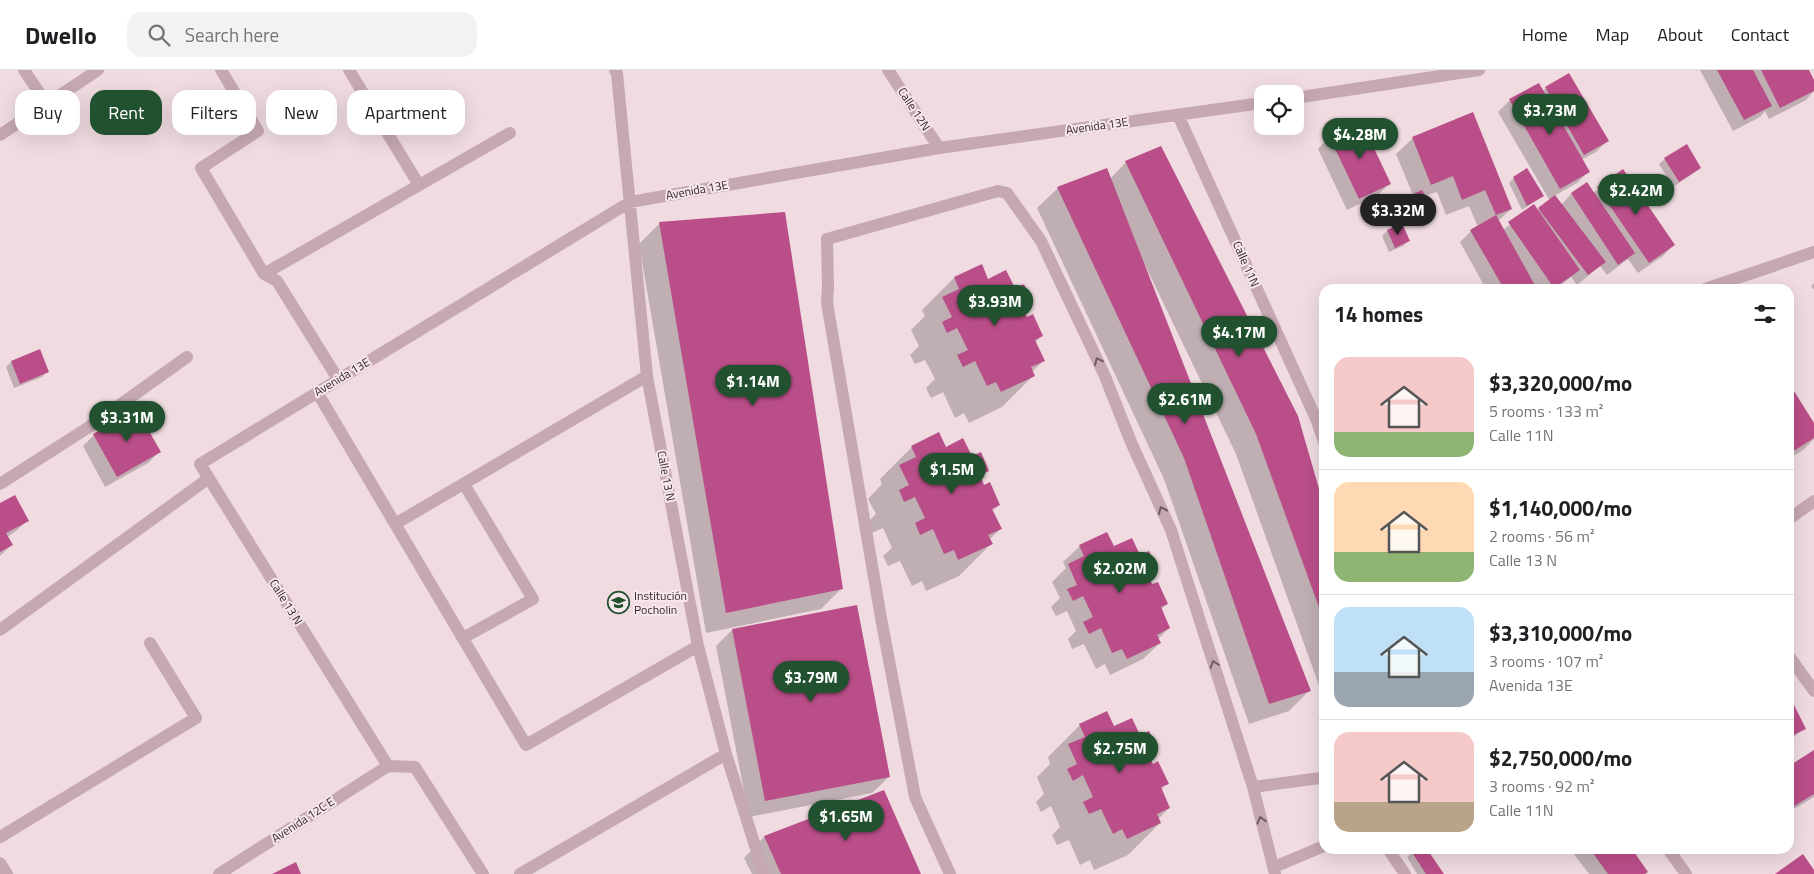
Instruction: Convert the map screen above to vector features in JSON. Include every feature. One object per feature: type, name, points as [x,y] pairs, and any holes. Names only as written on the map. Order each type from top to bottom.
[{"type":"street","points":[[24,70],[38,90]]},
{"type":"street","points":[[68,90],[98,70]]},
{"type":"street","points":[[222,70],[258,131],[201,168],[264,274],[277,280],[338,379]]},
{"type":"street","points":[[349,70],[420,185]]},
{"type":"street","name":"Calle 13 N","points":[[616,70],[647,376],[698,646],[726,754],[764,874]]},
{"type":"street","name":"Calle 12N","points":[[888,70],[940,148]]},
{"type":"street","points":[[1304,97],[1476,70]]},
{"type":"street","name":"Avenida 13E","points":[[200,464],[630,202],[940,148],[1254,104]]},
{"type":"street","name":"Calle 11N","points":[[1178,115],[1319,418]]},
{"type":"street","points":[[0,135],[15,125]]},
{"type":"street","points":[[264,274],[510,133]]},
{"type":"street","points":[[950,874],[915,797],[881,618],[827,303],[827,239],[998,191],[1007,193],[1041,241],[1104,374],[1131,442],[1171,530],[1253,787],[1275,870],[1319,848]]},
{"type":"street","points":[[1720,284],[1814,252]]},
{"type":"street","points":[[0,484],[89,427],[187,357]]},
{"type":"street","points":[[395,524],[647,376]]},
{"type":"street","points":[[317,392],[526,745],[698,646]]},
{"type":"street","name":"Calle 13 N","points":[[200,464],[388,766]]},
{"type":"street","points":[[0,630],[209,478]]},
{"type":"street","points":[[463,638],[533,599],[464,484]]},
{"type":"street","points":[[1794,515],[1814,501]]},
{"type":"street","points":[[0,837],[196,718],[150,643]]},
{"type":"street","points":[[1794,663],[1814,691]]},
{"type":"street","points":[[520,874],[726,754]]},
{"type":"street","points":[[388,766],[415,767],[484,874]]},
{"type":"street","name":"Avenida 12C E","points":[[219,874],[388,766]]},
{"type":"street","points":[[1253,787],[1319,778]]},
{"type":"street","points":[[1391,854],[1405,874]]},
{"type":"street","points":[[1672,854],[1686,874]]},
{"type":"street","points":[[0,863],[7,874]]},
{"type":"building","points":[[1717,70],[1753,70],[1772,106],[1744,120]]},
{"type":"building","points":[[1761,70],[1809,70],[1814,80],[1814,91],[1780,108]]},
{"type":"building","points":[[1569,73],[1609,141],[1584,155],[1545,87]]},
{"type":"building","points":[[1539,83],[1590,172],[1560,189],[1509,99]]},
{"type":"building","points":[[1473,112],[1512,209],[1496,215],[1485,190],[1462,200],[1453,176],[1431,185],[1412,137]]},
{"type":"building","points":[[1361,121],[1391,184],[1359,199],[1329,136]]},
{"type":"building","points":[[1687,144],[1701,168],[1679,182],[1664,158]]},
{"type":"building","points":[[1161,146],[1298,416],[1319,489],[1319,607],[1256,434],[1125,161]]},
{"type":"building","points":[[1107,168],[1311,691],[1269,704],[1184,458],[1057,187]]},
{"type":"building","points":[[1527,168],[1544,196],[1527,206],[1513,177]]},
{"type":"building","points":[[1623,169],[1675,245],[1649,263],[1597,187]]},
{"type":"building","points":[[1587,182],[1635,253],[1618,265],[1571,193]]},
{"type":"building","points":[[1422,190],[1431,207],[1417,212],[1409,196]]},
{"type":"building","points":[[1555,195],[1606,262],[1588,275],[1538,208]]},
{"type":"building","points":[[1534,204],[1580,270],[1560,284],[1551,284],[1508,222]]},
{"type":"building","points":[[785,212],[843,589],[726,613],[659,222]]},
{"type":"building","points":[[1496,215],[1534,284],[1501,284],[1470,230]]},
{"type":"building","points":[[1402,223],[1410,241],[1395,248],[1387,230]]},
{"type":"building","points":[[982,264],[988,279],[1006,270],[1015,288],[1024,284],[1032,303],[1022,307],[1027,317],[1033,314],[1043,336],[1035,340],[1045,361],[1031,367],[1035,376],[1001,392],[996,382],[987,386],[975,361],[963,367],[957,355],[968,350],[957,328],[947,333],[942,322],[952,317],[942,297],[959,289],[954,277]]},
{"type":"building","points":[[40,349],[49,372],[20,384],[11,361]]},
{"type":"building","points":[[1794,391],[1814,423],[1814,438],[1794,451]]},
{"type":"building","points":[[137,410],[161,452],[117,477],[93,434]]},
{"type":"building","points":[[939,432],[946,447],[963,438],[972,456],[981,452],[989,471],[980,475],[984,485],[990,482],[1000,505],[992,509],[1002,529],[988,535],[993,544],[958,560],[954,550],[944,554],[933,529],[920,535],[915,523],[925,518],[915,497],[904,502],[899,490],[909,485],[899,465],[916,457],[911,446]]},
{"type":"building","points":[[15,495],[29,521],[6,533],[13,545],[0,552],[0,503]]},
{"type":"building","points":[[1107,532],[1114,546],[1132,538],[1140,555],[1149,551],[1158,570],[1148,575],[1152,584],[1158,582],[1168,604],[1161,607],[1170,628],[1157,635],[1161,643],[1127,659],[1122,649],[1112,653],[1101,628],[1089,634],[1083,622],[1093,617],[1083,596],[1073,601],[1067,589],[1077,585],[1068,564],[1084,556],[1079,545]]},
{"type":"building","points":[[857,605],[890,777],[765,801],[732,629]]},
{"type":"building","points":[[1794,705],[1806,729],[1794,735]]},
{"type":"building","points":[[1107,711],[1114,726],[1132,718],[1140,735],[1149,731],[1158,750],[1148,754],[1153,764],[1158,761],[1169,784],[1161,787],[1170,808],[1157,814],[1161,823],[1127,839],[1122,829],[1113,834],[1101,809],[1089,814],[1083,802],[1093,797],[1083,775],[1073,781],[1067,769],[1077,764],[1068,744],[1085,737],[1079,724]]},
{"type":"building","points":[[1814,750],[1814,794],[1794,806],[1794,763]]},
{"type":"building","points":[[884,790],[921,874],[781,874],[764,836]]},
{"type":"building","points":[[1413,854],[1430,854],[1444,874],[1426,874]]},
{"type":"building","points":[[1594,854],[1635,854],[1648,872],[1645,874],[1608,874]]},
{"type":"building","points":[[1803,854],[1814,870],[1814,874],[1775,874]]},
{"type":"building","points":[[296,862],[301,874],[272,874]]},
{"type":"place","name":"Institución Pocholin","points":[[618,603]]}]
